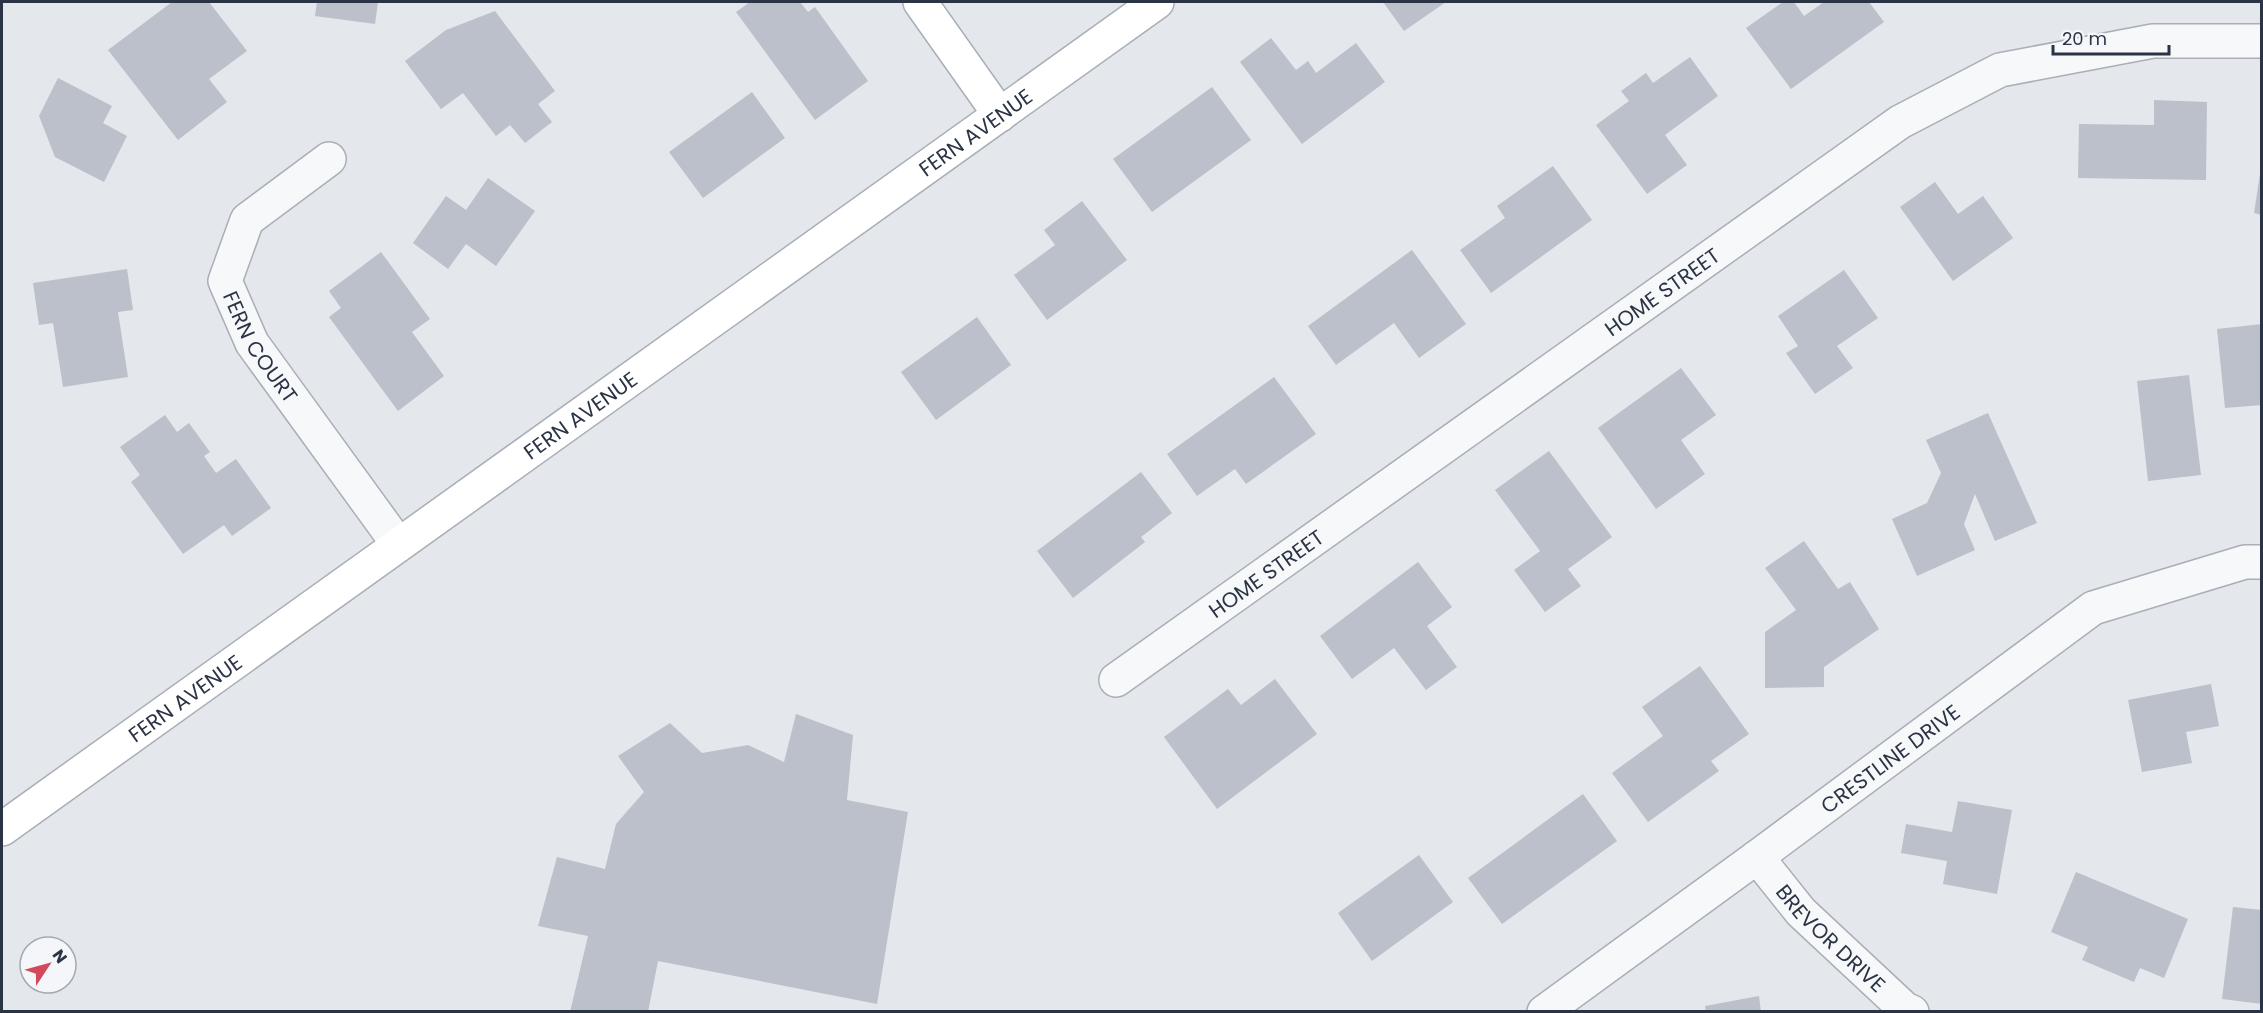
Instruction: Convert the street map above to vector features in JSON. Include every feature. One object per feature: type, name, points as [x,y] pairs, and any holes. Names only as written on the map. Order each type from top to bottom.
[{"type":"main road","points":[[920,2],[1000,115]]},
{"type":"main road","name":"FERN AVENUE","points":[[2,829],[1157,2]]},
{"type":"street","name":"HOME STREET","points":[[1116,680],[1900,122],[2000,70],[2152,41],[2262,41]]},
{"type":"street","name":"FERN COURT","points":[[329,159],[247,219],[225,281],[252,343],[398,544]]},
{"type":"street","name":"CRESTLINE DRIVE","points":[[1544,1011],[1757,857],[2093,608],[2245,562],[2262,562]]},
{"type":"street","name":"BREVOR DRIVE","points":[[1757,857],[1801,912],[1905,1009],[1912,1011]]},
{"type":"building","points":[[172,2],[209,2],[247,51],[209,79],[227,102],[178,140],[108,50]]},
{"type":"building","points":[[317,2],[378,2],[375,24],[315,16]]},
{"type":"building","points":[[750,2],[800,2],[808,12],[815,7],[868,81],[815,120],[736,12]]},
{"type":"building","points":[[1383,2],[1446,2],[1404,31]]},
{"type":"building","points":[[1783,2],[1794,2],[1804,16],[1824,2],[1869,2],[1884,22],[1791,89],[1746,28]]},
{"type":"building","points":[[495,11],[555,91],[538,104],[552,122],[525,143],[510,125],[496,136],[463,93],[441,109],[405,61],[446,30]]},
{"type":"building","points":[[1271,38],[1296,70],[1308,61],[1316,73],[1356,43],[1385,82],[1302,144],[1240,62]]},
{"type":"building","points":[[1690,57],[1718,96],[1665,135],[1687,165],[1647,194],[1596,125],[1629,101],[1621,91],[1646,73],[1653,83]]},
{"type":"building","points":[[58,78],[112,106],[103,123],[127,136],[104,182],[55,157],[39,116]]},
{"type":"building","points":[[1212,87],[1251,140],[1152,212],[1113,159]]},
{"type":"building","points":[[752,92],[785,138],[703,198],[669,152]]},
{"type":"building","points":[[2154,100],[2207,102],[2206,180],[2078,178],[2079,124],[2154,125]]},
{"type":"building","points":[[1553,166],[1592,220],[1491,293],[1460,250],[1505,218],[1497,206]]},
{"type":"building","points":[[2260,174],[2262,175],[2262,215],[2254,213]]},
{"type":"building","points":[[488,178],[535,211],[496,266],[466,244],[448,269],[413,243],[446,196],[466,210]]},
{"type":"building","points":[[1935,182],[1958,214],[1983,196],[2013,238],[1953,281],[1900,207]]},
{"type":"building","points":[[1082,201],[1127,260],[1047,320],[1014,275],[1055,245],[1044,230]]},
{"type":"building","points":[[1412,250],[1466,324],[1419,358],[1394,323],[1336,365],[1308,326]]},
{"type":"building","points":[[381,252],[430,319],[412,332],[444,376],[398,411],[329,317],[341,308],[329,291]]},
{"type":"building","points":[[127,269],[133,310],[118,312],[128,377],[63,387],[53,323],[39,325],[33,283]]},
{"type":"building","points":[[1844,270],[1878,318],[1837,346],[1853,368],[1815,394],[1786,353],[1798,346],[1778,316]]},
{"type":"building","points":[[977,317],[1011,365],[936,420],[901,372]]},
{"type":"building","points":[[2262,324],[2262,405],[2225,408],[2217,329]]},
{"type":"building","points":[[1681,368],[1716,415],[1681,440],[1705,474],[1656,509],[1598,428]]},
{"type":"building","points":[[2189,375],[2201,475],[2148,481],[2137,381]]},
{"type":"building","points":[[1274,377],[1316,434],[1246,484],[1235,469],[1197,496],[1167,454]]},
{"type":"building","points":[[1988,413],[2037,523],[1995,541],[1975,494],[1964,524],[1975,550],[1917,576],[1892,519],[1927,503],[1941,473],[1926,440]]},
{"type":"building","points":[[165,415],[177,432],[189,423],[210,452],[204,456],[216,473],[236,459],[271,508],[232,536],[224,525],[183,554],[131,482],[140,475],[120,447]]},
{"type":"building","points":[[1549,451],[1612,537],[1568,569],[1581,586],[1545,612],[1514,570],[1540,551],[1495,490]]},
{"type":"building","points":[[1141,472],[1172,513],[1141,537],[1145,542],[1073,598],[1037,551]]},
{"type":"building","points":[[1804,541],[1838,589],[1850,582],[1879,629],[1824,667],[1824,687],[1765,688],[1765,632],[1796,610],[1765,568]]},
{"type":"building","points":[[1418,562],[1452,607],[1427,626],[1457,667],[1426,690],[1394,648],[1352,679],[1320,636]]},
{"type":"building","points":[[1700,666],[1749,734],[1711,761],[1719,771],[1648,822],[1612,773],[1663,736],[1642,707]]},
{"type":"building","points":[[1275,679],[1317,734],[1217,809],[1164,737],[1228,689],[1241,705]]},
{"type":"building","points":[[2211,684],[2219,726],[2186,732],[2192,763],[2142,772],[2128,700]]},
{"type":"building","points":[[796,714],[853,735],[847,800],[908,812],[877,1004],[658,961],[648,1012],[570,1012],[588,936],[538,926],[557,857],[605,869],[616,824],[644,792],[618,756],[670,723],[702,753],[748,745],[784,762]]},
{"type":"building","points":[[1583,794],[1617,841],[1502,924],[1468,878]]},
{"type":"building","points":[[1958,801],[2012,810],[1997,894],[1943,884],[1947,861],[1901,853],[1906,824],[1952,832]]},
{"type":"building","points":[[1419,855],[1453,902],[1372,961],[1338,913]]},
{"type":"building","points":[[2076,872],[2188,919],[2164,978],[2140,968],[2134,982],[2082,960],[2088,947],[2051,932]]},
{"type":"building","points":[[2233,907],[2262,910],[2262,1004],[2222,999]]},
{"type":"building","points":[[1759,996],[1761,1012],[1706,1012],[1705,1006]]}]
